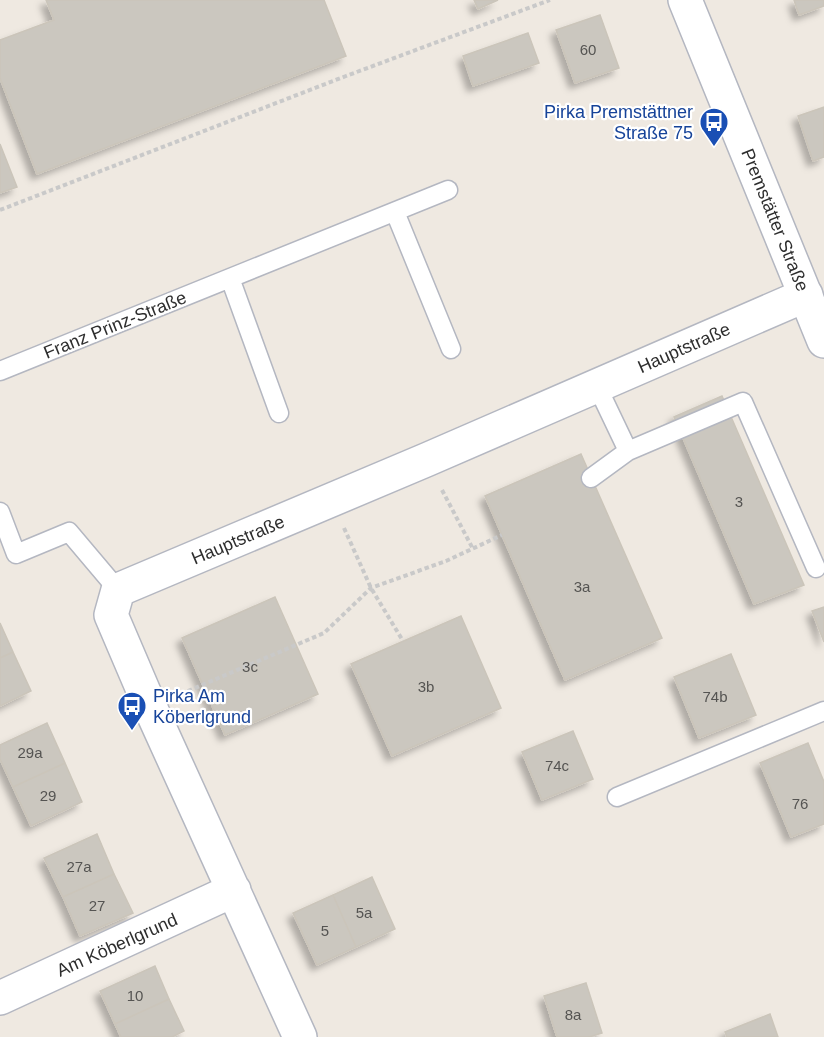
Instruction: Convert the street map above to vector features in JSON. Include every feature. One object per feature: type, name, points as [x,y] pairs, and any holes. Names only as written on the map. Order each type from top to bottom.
[{"type":"street","name":"Premstätter Straße","points":[[685,0],[824,340]]},
{"type":"street","name":"Hauptstraße","points":[[118,590],[426,460],[806,295]]},
{"type":"street","points":[[118,590],[111,615],[150,707],[300,1037]]},
{"type":"street","name":"Am Köberlgrund","points":[[0,998],[234,890]]},
{"type":"lane","name":"Franz Prinz-Straße","points":[[0,371],[448,190]]},
{"type":"lane","points":[[395,212],[451,349]]},
{"type":"lane","points":[[230,278],[279,413]]},
{"type":"lane","points":[[597,386],[628,451]]},
{"type":"lane","points":[[591,478],[628,451],[742,402],[816,568]]},
{"type":"lane","points":[[0,512],[16,555],[69,532],[118,590]]},
{"type":"lane","points":[[617,797],[824,711]]},
{"type":"path","points":[[0,210],[550,0]]},
{"type":"path","points":[[426,460],[473,549]]},
{"type":"path","points":[[331,500],[371,588],[403,640]]},
{"type":"path","points":[[150,707],[324,633],[371,588],[446,561],[502,535]]},
{"type":"building","points":[[46,0],[324,0],[346,56],[37,174],[0,78],[0,40],[54,20]]},
{"type":"building","points":[[474,0],[498,0],[478,9]]},
{"type":"building","points":[[794,0],[824,0],[824,6],[799,15]]},
{"type":"building","points":[[600,15],[619,68],[575,83],[556,30]]},
{"type":"building","points":[[528,33],[539,63],[473,86],[463,56]]},
{"type":"building","points":[[824,107],[824,157],[813,161],[798,116]]},
{"type":"building","points":[[0,144],[17,187],[0,193]]},
{"type":"building","points":[[722,396],[804,585],[754,604],[674,417]]},
{"type":"building","points":[[581,454],[662,638],[565,680],[485,496]]},
{"type":"building","points":[[275,597],[318,694],[225,735],[182,638]]},
{"type":"building","points":[[824,607],[824,642],[812,611]]},
{"type":"building","points":[[461,616],[501,708],[392,756],[351,664]]},
{"type":"building","points":[[0,623],[13,652],[0,658]]},
{"type":"building","points":[[13,652],[31,691],[0,706],[0,658]]},
{"type":"building","points":[[731,654],[756,715],[699,738],[674,677]]},
{"type":"building","points":[[47,723],[65,763],[13,787],[0,759],[0,745]]},
{"type":"building","points":[[573,731],[593,779],[542,800],[522,752]]},
{"type":"building","points":[[808,743],[824,782],[824,824],[791,837],[760,763]]},
{"type":"building","points":[[65,763],[82,802],[31,826],[13,787]]},
{"type":"building","points":[[97,834],[114,874],[63,897],[44,858]]},
{"type":"building","points":[[114,874],[133,913],[80,936],[63,897]]},
{"type":"building","points":[[372,877],[395,929],[356,947],[333,895]]},
{"type":"building","points":[[333,895],[356,947],[317,965],[293,913]]},
{"type":"building","points":[[155,966],[169,999],[115,1024],[100,991]]},
{"type":"building","points":[[586,983],[602,1033],[589,1037],[557,1037],[544,996]]},
{"type":"building","points":[[169,999],[184,1031],[172,1037],[121,1037],[115,1024]]},
{"type":"building","points":[[770,1014],[778,1037],[727,1037],[725,1032]]},
{"type":"place","name":"Pirka Premstättner Straße 75","points":[[714,148]]},
{"type":"place","name":"Pirka Am Köberlgrund","points":[[132,732]]}]
